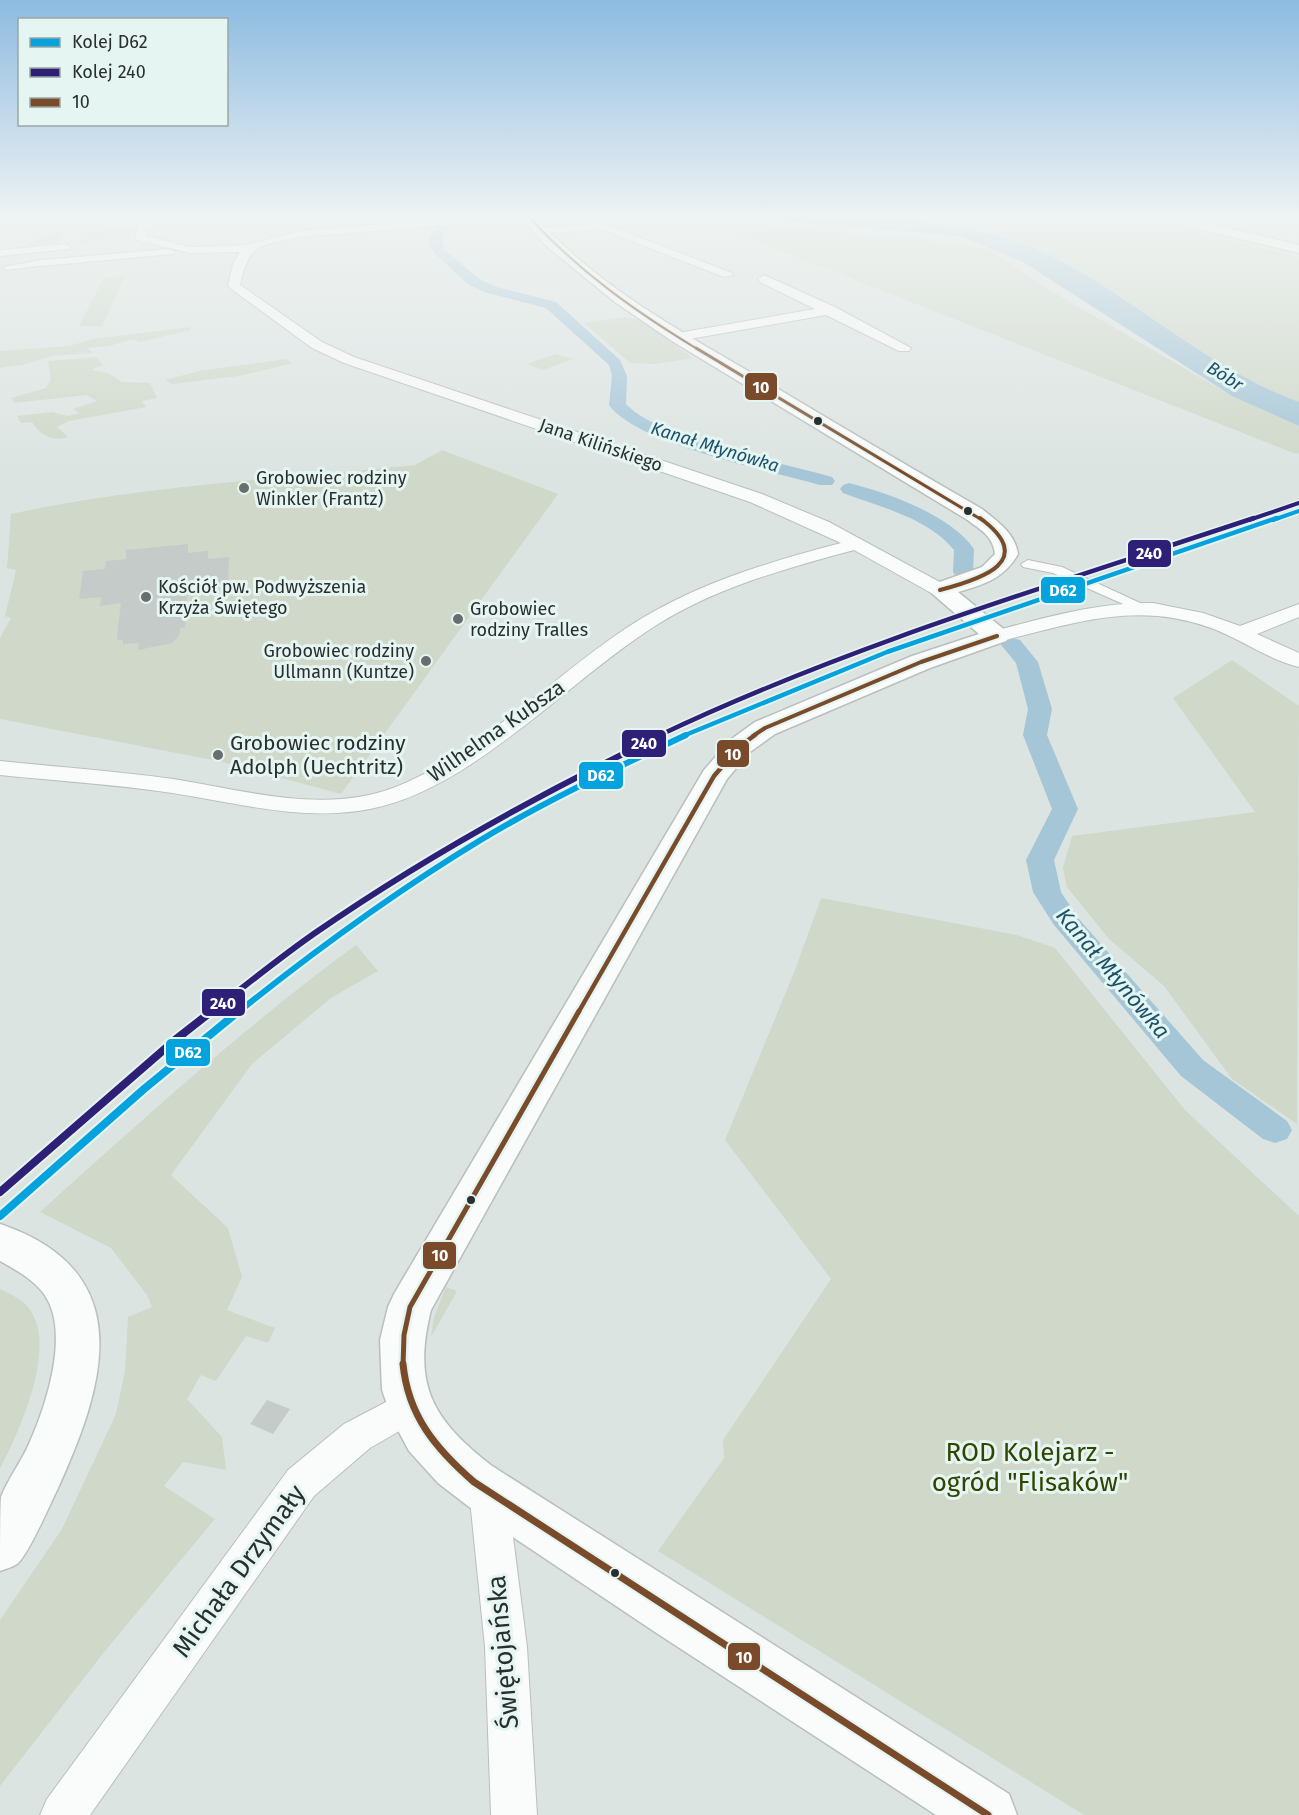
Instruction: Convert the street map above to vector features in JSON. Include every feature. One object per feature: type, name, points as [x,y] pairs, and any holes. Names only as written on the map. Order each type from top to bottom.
[{"type":"street","name":"Jana Kilińskiego","points":[[253,301],[317,345],[349,360],[756,498],[806,518],[940,591],[997,636]]},
{"type":"street","points":[[624,301],[678,336],[974,514],[998,531],[1006,547],[1004,560],[999,568],[987,576],[940,591]]},
{"type":"street","points":[[811,301],[904,348]]},
{"type":"street","points":[[678,336],[831,310]]},
{"type":"street","name":"Wilhelma Kubsza","points":[[0,768],[171,786],[306,806],[370,802],[414,787],[453,767],[627,636],[676,605],[739,579],[857,544]]},
{"type":"street","points":[[1028,564],[1057,570],[1144,608]]},
{"type":"street","points":[[988,1815],[645,1596],[488,1490],[440,1452],[426,1437],[409,1406],[400,1360],[402,1332],[410,1307],[714,776],[740,746],[765,728],[921,662],[997,636],[1116,610],[1144,608],[1190,615],[1241,633],[1299,661]]},
{"type":"street","points":[[1241,633],[1299,610]]},
{"type":"street","points":[[0,1546],[38,1477],[70,1396],[78,1353],[79,1331],[70,1297],[60,1282],[46,1268],[7,1245]]},
{"type":"street","name":"Michała Drzymały","points":[[63,1815],[301,1483],[357,1436],[409,1406]]},
{"type":"street","name":"Świętojańska","points":[[488,1490],[506,1647],[514,1815]]},
{"type":"green space","points":[[92,301],[114,301],[102,326],[79,326]]},
{"type":"green space","points":[[908,301],[1068,301],[1232,396],[1299,426],[1299,453],[1296,454]]},
{"type":"green space","points":[[1125,301],[1299,301],[1299,402],[1265,388],[1202,352]]},
{"type":"green space","points":[[625,317],[640,320],[693,358],[655,364],[630,363],[584,323]]},
{"type":"green space","points":[[190,327],[190,330],[140,342],[134,339],[109,346],[86,348],[94,353],[52,356],[22,365],[0,368],[0,351],[69,346],[93,339]]},
{"type":"green space","points":[[556,354],[573,359],[543,370],[527,364]]},
{"type":"green space","points":[[96,357],[103,365],[91,370],[108,373],[122,382],[150,383],[157,398],[142,401],[146,407],[69,421],[57,427],[68,437],[52,438],[39,431],[32,422],[21,423],[17,416],[52,412],[67,416],[80,413],[73,409],[97,401],[87,395],[14,403],[11,398],[46,388],[51,379],[48,361]]},
{"type":"green space","points":[[286,359],[293,363],[239,376],[172,384],[165,380],[199,371]]},
{"type":"green space","points":[[442,450],[558,494],[341,794],[223,762],[0,719],[0,638],[11,618],[5,616],[16,570],[7,568],[11,514],[161,489],[415,465]]},
{"type":"green space","points":[[1232,660],[1299,706],[1297,1124],[1232,1079],[1164,986],[1109,939],[1067,887],[1063,868],[1072,836],[1255,812],[1173,698]]},
{"type":"green space","name":"ROD Kolejarz - ogród \"Flisaków\"","points":[[821,898],[1017,935],[1055,948],[1185,1110],[1299,1216],[1299,1815],[1084,1815],[658,1551],[724,1458],[723,1440],[831,1279],[725,1140],[795,970]]},
{"type":"green space","points":[[356,945],[378,971],[331,998],[252,1064],[171,1175],[228,1228],[242,1277],[227,1310],[275,1328],[268,1343],[246,1336],[216,1381],[201,1375],[187,1399],[222,1437],[226,1470],[183,1462],[164,1486],[215,1519],[105,1651],[0,1786],[0,1620],[62,1529],[116,1414],[125,1371],[128,1317],[152,1307],[147,1295],[111,1248],[40,1212],[234,1041]]},
{"type":"green space","points":[[446,1287],[457,1291],[431,1337],[434,1317]]},
{"type":"green space","points":[[0,1289],[24,1303],[35,1319],[39,1338],[39,1361],[26,1409],[0,1469]]},
{"type":"water","name":"Bóbr","points":[[1083,301],[1126,301],[1234,371],[1299,402],[1299,426],[1232,396]]},
{"type":"building","name":"Kościół pw. Podwyższenia Krzyża Świętego","points":[[188,544],[188,553],[208,551],[208,559],[229,557],[228,584],[207,586],[207,595],[187,596],[185,627],[180,628],[179,635],[172,643],[138,650],[139,643],[123,644],[123,640],[117,640],[121,603],[100,606],[101,597],[79,599],[83,571],[105,569],[106,561],[126,559],[126,550]]},
{"type":"building","points":[[267,1400],[290,1409],[273,1434],[250,1424]]},
{"type":"waterway","name":"Kanał Młynówka","points":[[534,301],[551,305],[615,363],[620,376],[616,399],[618,405],[628,416],[664,435],[826,481]]},
{"type":"waterway","name":"Kanał Młynówka","points":[[849,489],[912,513],[943,529],[964,549],[963,572]]},
{"type":"waterway","name":"Kanał Młynówka","points":[[1012,645],[1027,662],[1040,709],[1035,735],[1065,809],[1040,860],[1047,892],[1068,925],[1192,1068],[1275,1130]]},
{"type":"rail line","name":"240","points":[[0,1192],[175,1040],[313,934],[410,870],[566,781],[728,703],[837,658],[1299,503]]},
{"type":"rail line","name":"D62","points":[[0,1216],[144,1089],[242,1009],[344,932],[491,834],[588,782],[687,735],[786,692],[989,615],[1299,511]]},
{"type":"transit line","name":"10","points":[[622,301],[661,327],[974,514],[995,530],[1005,543],[1006,553],[1002,562],[984,576],[940,590]]},
{"type":"transit line","name":"10","points":[[988,1815],[474,1482],[435,1445],[421,1426],[411,1406],[405,1384],[403,1361],[404,1335],[410,1307],[714,776],[740,746],[765,728],[921,662],[997,636]]},
{"type":"place","name":"Grobowiec rodziny Winkler (Frantz)","points":[[244,488]]},
{"type":"place","name":"Kościół pw. Podwyższenia Krzyża Świętego","points":[[146,597]]},
{"type":"place","name":"Grobowiec rodziny Tralles","points":[[458,619]]},
{"type":"place","name":"Grobowiec rodziny Ullmann (Kuntze)","points":[[426,661]]},
{"type":"place","name":"Grobowiec rodziny Adolph (Uechtritz)","points":[[218,755]]}]
